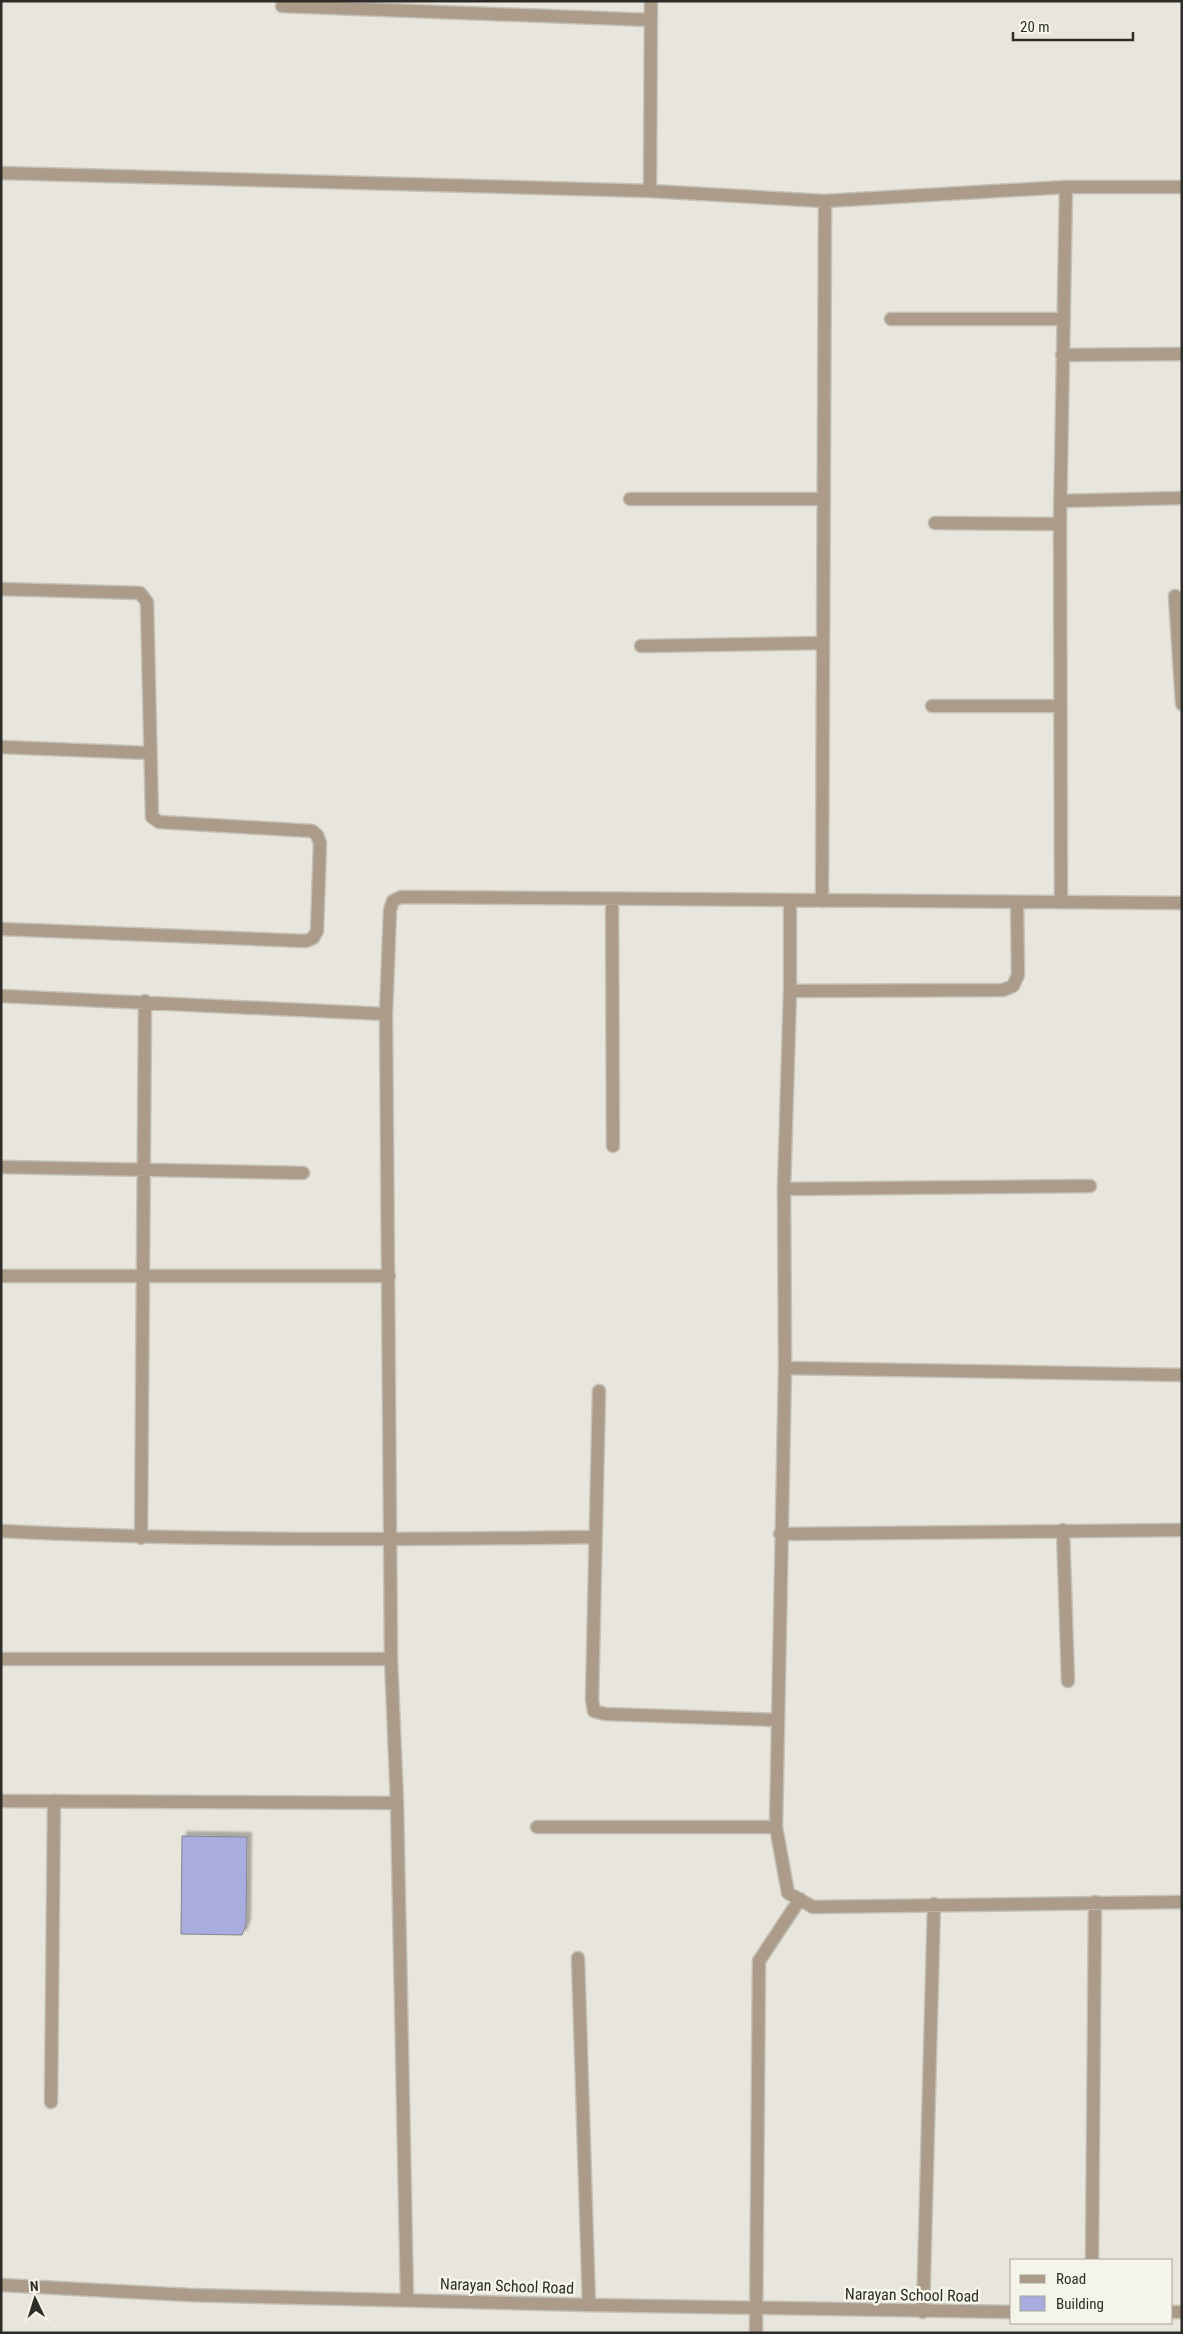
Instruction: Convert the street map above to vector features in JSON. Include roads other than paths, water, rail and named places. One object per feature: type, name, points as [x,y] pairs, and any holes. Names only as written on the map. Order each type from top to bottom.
[{"type":"street","points":[[650,191],[651,1]]},
{"type":"street","points":[[282,6],[651,20]]},
{"type":"street","points":[[1,173],[650,191],[825,201],[1066,188],[1182,187]]},
{"type":"street","points":[[1061,902],[1060,501],[1066,188]]},
{"type":"street","points":[[822,901],[825,201]]},
{"type":"street","points":[[891,320],[1064,319]]},
{"type":"street","points":[[1062,356],[1182,354]]},
{"type":"street","points":[[630,499],[824,498]]},
{"type":"street","points":[[1060,501],[1182,498]]},
{"type":"street","points":[[935,523],[1060,524]]},
{"type":"street","points":[[1,589],[140,593],[144,597],[147,602],[150,810],[152,817],[159,822],[312,831],[320,843],[317,931],[313,938],[306,941],[1,929]]},
{"type":"street","points":[[1175,596],[1182,704]]},
{"type":"street","points":[[641,646],[823,643]]},
{"type":"street","points":[[932,706],[1060,706]]},
{"type":"street","points":[[1,746],[150,753]]},
{"type":"street","points":[[407,2299],[397,1804],[391,1659],[392,1540],[386,1014],[390,910],[393,901],[401,897],[790,901],[1182,902]]},
{"type":"street","points":[[612,899],[613,1146]]},
{"type":"street","points":[[790,901],[790,991],[784,1190],[785,1368],[780,1534],[776,1827],[788,1893],[813,1907],[1182,1902]]},
{"type":"street","points":[[790,991],[1003,990],[1013,986],[1018,976],[1017,902]]},
{"type":"street","points":[[1,996],[144,1001],[386,1014]]},
{"type":"street","points":[[141,1538],[144,1001]]},
{"type":"street","points":[[1,1166],[303,1172]]},
{"type":"street","points":[[784,1190],[1090,1186]]},
{"type":"street","points":[[1,1276],[143,1278],[389,1276]]},
{"type":"street","points":[[785,1368],[1182,1375]]},
{"type":"street","points":[[598,1391],[594,1537],[592,1700],[594,1711],[605,1714],[778,1720]]},
{"type":"street","points":[[1063,1530],[1068,1681]]},
{"type":"street","points":[[780,1534],[1182,1530]]},
{"type":"street","points":[[1,1531],[141,1538],[392,1540],[594,1537]]},
{"type":"street","points":[[1,1659],[391,1659]]},
{"type":"street","points":[[1,1801],[397,1804]]},
{"type":"street","points":[[51,2102],[54,1802]]},
{"type":"street","points":[[537,1827],[776,1827]]},
{"type":"street","points":[[756,2333],[759,1960],[800,1899]]},
{"type":"street","points":[[1092,2259],[1095,1902]]},
{"type":"street","points":[[923,2312],[934,1904]]},
{"type":"street","points":[[578,1958],[589,2305]]},
{"type":"street","name":"Narayan School Road","points":[[1,2285],[188,2294],[589,2305],[1010,2312]]}]
